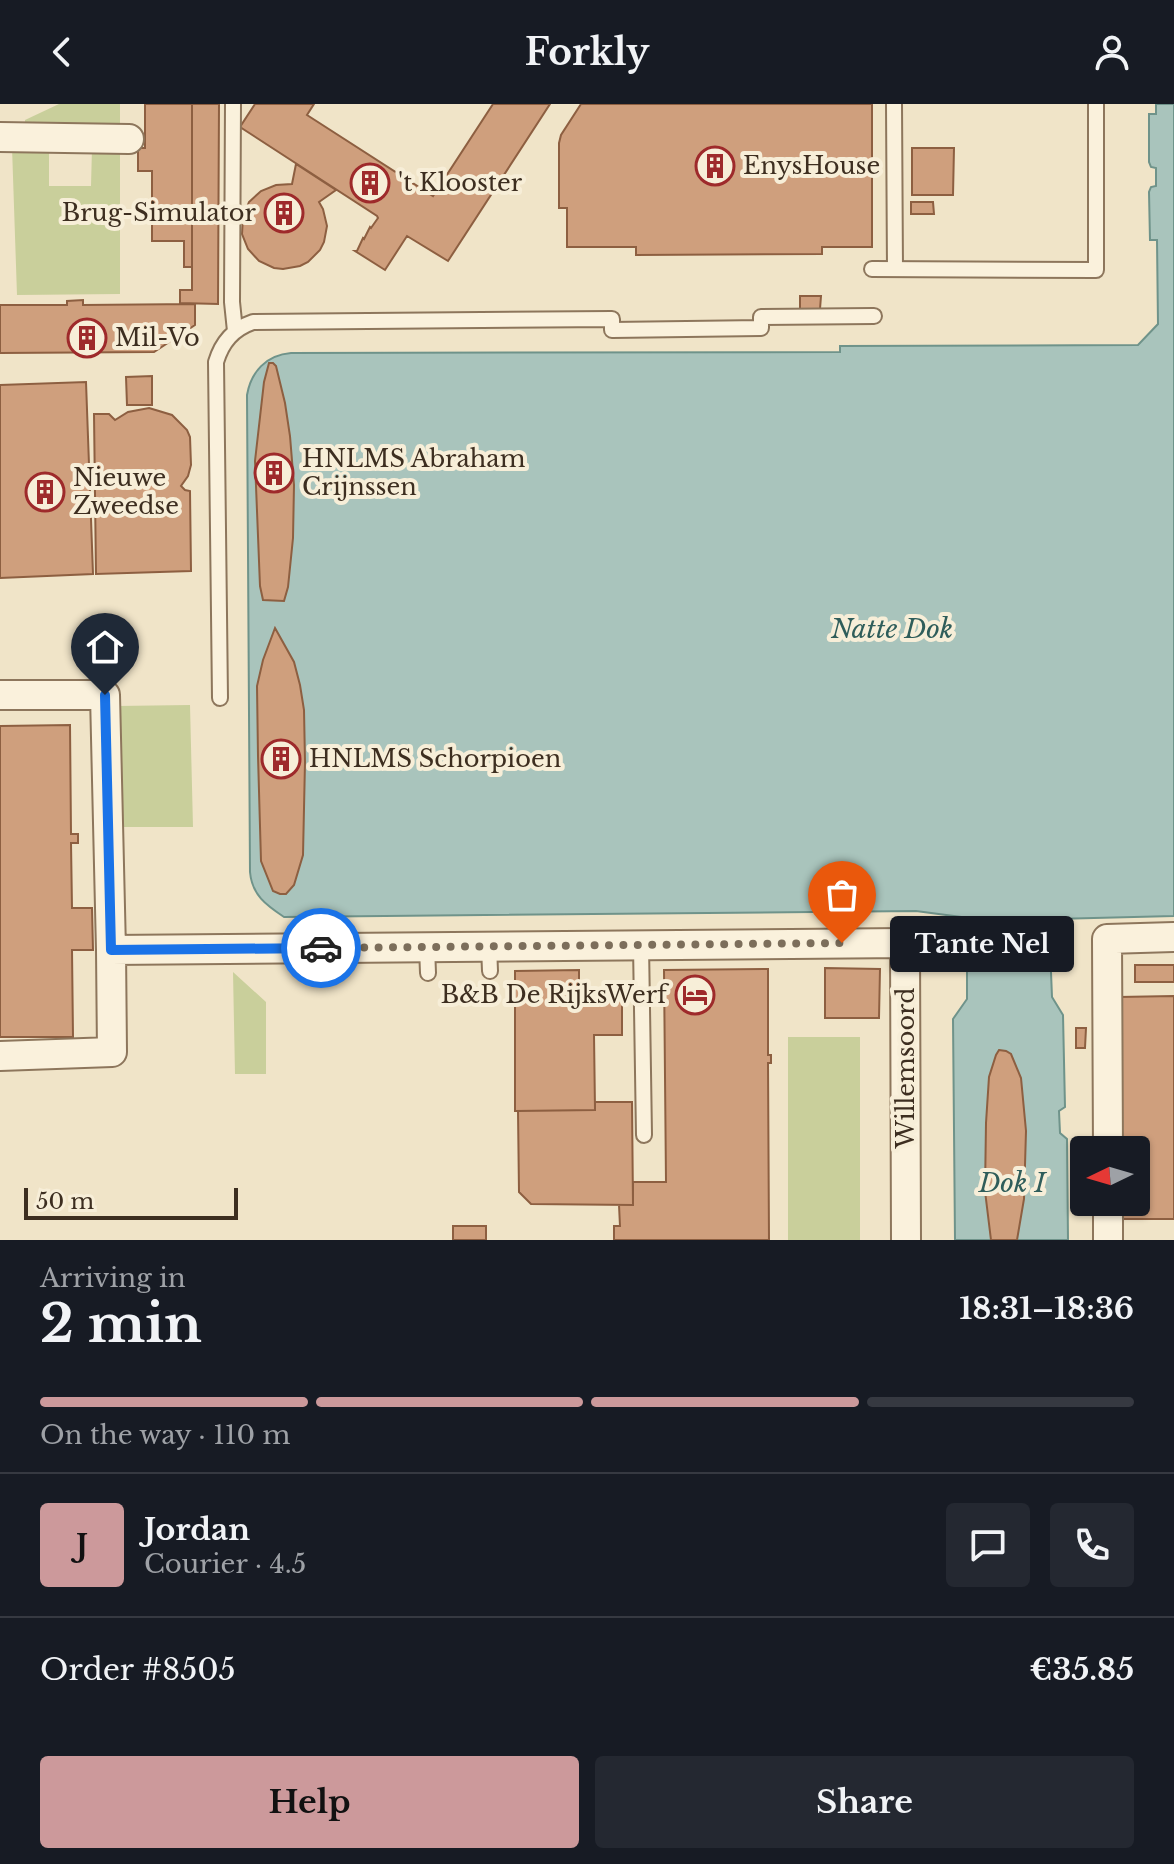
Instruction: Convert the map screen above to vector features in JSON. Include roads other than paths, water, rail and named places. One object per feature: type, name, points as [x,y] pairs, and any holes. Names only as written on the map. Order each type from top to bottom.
[{"type":"street","points":[[0,137],[71,143],[129,139]]},
{"type":"street","points":[[0,695],[105,695],[112,1052],[0,1056]]},
{"type":"street","points":[[1108,1136],[1107,939],[1174,937]]},
{"type":"street","name":"Willemsoord","points":[[111,950],[234,949],[428,960],[490,959],[641,945],[905,943],[906,1240]]},
{"type":"street","points":[[1108,1216],[1108,1240]]},
{"type":"lane","points":[[233,104],[232,302],[235,331]]},
{"type":"lane","points":[[894,104],[895,269]]},
{"type":"lane","points":[[872,269],[1096,270],[1096,104]]},
{"type":"lane","points":[[220,698],[216,362],[220,349],[235,331],[253,322],[597,319],[612,319],[612,330],[761,328],[761,317],[874,316]]},
{"type":"lane","points":[[641,945],[644,1135]]},
{"type":"water","name":"Natte Dok","points":[[1156,104],[1174,104],[1174,916],[1054,919],[1049,922],[1052,997],[1063,1015],[1065,1107],[1059,1111],[1060,1133],[1067,1139],[1068,1240],[955,1240],[953,1019],[967,999],[967,925],[961,917],[916,911],[284,917],[261,899],[250,872],[247,395],[252,379],[261,366],[274,357],[291,353],[840,352],[840,346],[1138,345],[1158,324],[1157,240],[1150,240],[1149,192],[1151,187],[1156,186],[1156,168],[1151,167],[1149,162],[1149,114],[1156,114]]},
{"type":"place","name":"EnysHouse","points":[[715,166]]},
{"type":"place","name":"'t Klooster","points":[[370,183]]},
{"type":"place","name":"Brug-Simulator","points":[[284,213]]},
{"type":"place","name":"Mil-Vo","points":[[87,338]]},
{"type":"place","name":"HNLMS Abraham Crijnssen","points":[[274,473]]},
{"type":"place","name":"Nieuwe Zweedse","points":[[45,492]]},
{"type":"place","name":"HNLMS Schorpioen","points":[[281,759]]},
{"type":"place","name":"Tante Nel","points":[[842,943]]},
{"type":"place","name":"B&B De RijksWerf","points":[[695,995]]},
{"type":"water label","name":"Dok I","points":[[1012,1183]]}]
